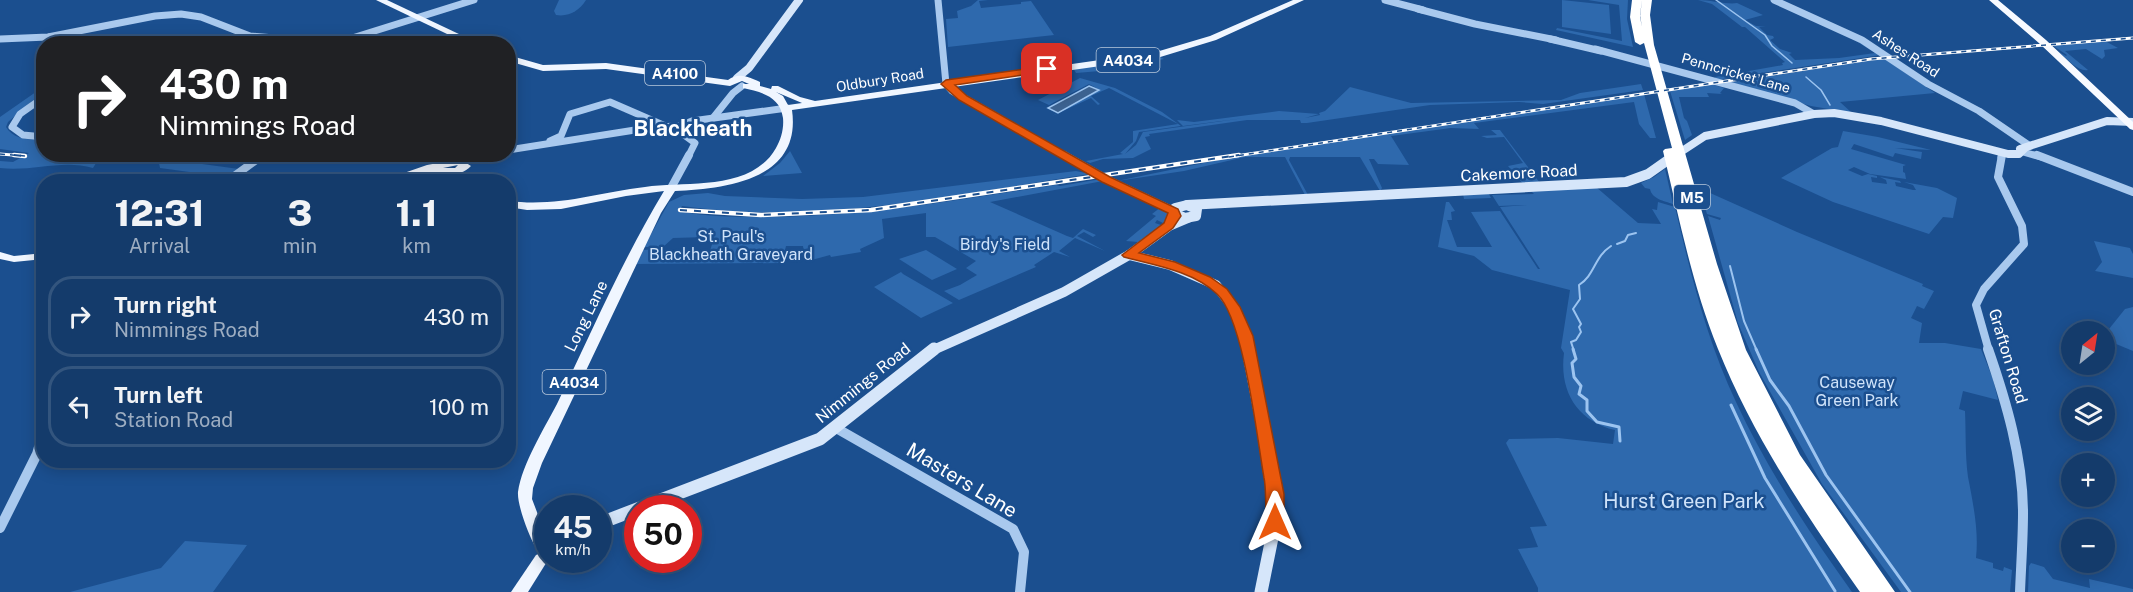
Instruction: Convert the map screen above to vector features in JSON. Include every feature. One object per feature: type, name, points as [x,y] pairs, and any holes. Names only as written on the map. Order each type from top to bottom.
[{"type":"highway","name":"M5","points":[[1637,0],[1635,17],[1638,36],[1709,305],[1725,349],[1778,457],[1870,592]]},
{"type":"highway","name":"M5","points":[[1647,0],[1645,15],[1649,45],[1713,275],[1739,350],[1794,458],[1886,592]]},
{"type":"highway","points":[[1993,0],[2027,28]]},
{"type":"highway","points":[[1999,0],[2062,60],[2079,71],[2132,123]]},
{"type":"main road","points":[[380,0],[459,36]]},
{"type":"main road","points":[[739,84],[799,0]]},
{"type":"main road","name":"Oldbury Road","points":[[791,106],[1157,55],[1213,38],[1300,0]]},
{"type":"main road","name":"A4100","points":[[516,60],[538,67],[561,69],[612,67],[765,86],[785,96],[791,106]]},
{"type":"main road","name":"A4100","points":[[739,84],[769,90],[791,106]]},
{"type":"main road","name":"A4100","points":[[765,86],[791,106]]},
{"type":"main road","points":[[516,205],[534,208],[557,207],[670,191],[709,190],[742,182],[771,166],[785,146],[791,106]]},
{"type":"main road","name":"Penncricket Lane","points":[[1814,114],[1860,116],[2016,155],[2100,124],[2132,123]]},
{"type":"main road","name":"Cakemore Road","points":[[1180,208],[1210,203],[1626,182],[1648,175],[1687,146],[1705,136],[1814,114]]},
{"type":"main road","points":[[410,174],[434,168],[456,171]]},
{"type":"main road","name":"Long Lane","points":[[534,523],[525,499],[526,488],[584,360],[670,191]]},
{"type":"main road","points":[[1180,208],[1198,211],[1210,203]]},
{"type":"main road","points":[[1180,208],[1180,217],[1188,218]]},
{"type":"main road","points":[[1169,226],[1180,208]]},
{"type":"main road","name":"Nimmings Road","points":[[612,519],[802,447],[836,428],[928,352],[1064,292],[1129,255],[1169,226],[1196,216],[1198,211]]},
{"type":"main road","points":[[0,255],[14,259],[36,257]]},
{"type":"main road","points":[[1129,255],[1170,265],[1216,285],[1233,307],[1245,336],[1276,494],[1275,522],[1261,592]]},
{"type":"main road","name":"Long Lane","points":[[519,592],[534,567]]},
{"type":"street","points":[[356,36],[474,0]]},
{"type":"street","points":[[938,0],[946,84],[963,98],[1108,180],[1156,201],[1180,208]]},
{"type":"street","name":"Penncricket Lane","points":[[1385,0],[1434,14],[1556,40],[1663,67],[1795,103],[1814,114]]},
{"type":"street","name":"Ashes Road","points":[[1774,0],[1862,40],[1928,84],[1978,111],[2019,137],[2029,150],[2133,192]]},
{"type":"street","points":[[51,36],[155,16],[181,14],[201,17],[250,36]]},
{"type":"street","points":[[68,36],[88,29]]},
{"type":"street","points":[[0,39],[36,38]]},
{"type":"street","points":[[712,118],[739,84]]},
{"type":"street","points":[[561,136],[570,114],[610,102],[667,126]]},
{"type":"street","points":[[36,103],[12,123],[12,128],[23,135],[36,136]]},
{"type":"street","name":"Oldbury Road","points":[[667,126],[680,126],[712,118],[791,106]]},
{"type":"street","points":[[530,145],[667,126]]},
{"type":"street","name":"Long Lane","points":[[670,191],[695,143],[680,132],[680,126]]},
{"type":"street","points":[[516,147],[550,141],[561,136],[574,140]]},
{"type":"street","name":"Grafton Road","points":[[2002,153],[1998,177],[2022,226],[2024,244],[1984,289],[1976,305],[1981,330],[1999,380],[2017,453],[2023,511],[2020,592]]},
{"type":"street","points":[[237,174],[253,162]]},
{"type":"street","points":[[456,171],[473,162]]},
{"type":"street","name":"Masters Lane","points":[[836,428],[1013,529],[1023,544],[1025,554],[1020,592]]},
{"type":"street","points":[[0,528],[36,452]]},
{"type":"green space","points":[[559,0],[586,0],[573,12],[556,15],[554,11]]},
{"type":"green space","points":[[978,0],[988,0],[979,1],[981,8],[1031,1],[1054,35],[948,47],[946,19],[958,18],[957,11],[971,6]]},
{"type":"green space","points":[[1562,0],[1609,5],[1611,34],[1562,27]]},
{"type":"green space","points":[[1588,0],[1628,0],[1627,19],[1633,47],[1556,30],[1557,28],[1622,41],[1619,5]]},
{"type":"green space","points":[[1698,0],[1737,3],[1763,15],[1745,20],[1756,26],[1766,27],[1759,27],[1767,35],[1773,36],[1774,38],[1770,40],[1780,49],[1792,53],[1789,54],[1795,60],[1839,58],[1875,53],[1842,32],[1881,55],[1716,80],[1715,77],[1783,65],[1782,63],[1785,62],[1745,27],[1712,4]]},
{"type":"green space","points":[[2105,41],[2118,48],[2104,50],[2105,56],[2102,59],[2086,49],[2065,51],[2088,70],[2074,65],[2059,52],[2067,55],[2052,45]]},
{"type":"green space","points":[[1160,57],[1164,59],[1112,70],[1076,73],[1073,68],[1122,63]]},
{"type":"green space","points":[[1884,58],[1935,93],[1840,102],[1852,113],[1811,106],[1727,83]]},
{"type":"green space","points":[[1080,78],[1115,88],[1162,112],[1181,126],[1139,132],[1136,141],[1125,154],[1136,145],[1143,132],[1245,118],[1183,126],[1177,120],[1194,122],[1279,111],[1319,114],[1305,118],[1320,115],[1319,113],[1325,111],[1350,87],[1411,103],[1561,100],[1580,93],[1641,84],[1643,90],[1543,104],[1519,102],[1430,105],[1307,123],[1301,123],[1300,120],[1247,120],[1149,134],[1150,136],[1145,137],[1151,149],[1133,158],[1103,159],[1090,163],[1086,161],[1123,154],[1120,153],[1133,142],[1133,131],[1178,124],[1109,88],[1091,96],[1100,104],[1098,105],[1091,98],[1052,116],[1100,90],[1089,84],[1049,105],[1038,100]]},
{"type":"green space","points":[[1711,84],[1724,88],[1720,93],[1722,94],[1707,93],[1709,97],[1679,97],[1684,118],[1692,135],[1685,140],[1670,91]]},
{"type":"green space","points":[[36,92],[36,98],[8,122],[6,127],[9,131],[18,137],[36,139],[36,162],[97,162],[93,168],[58,165],[0,168],[0,161],[13,162],[29,153],[0,149],[0,117]]},
{"type":"green space","points":[[1644,94],[1656,138],[1650,138],[1639,124],[1634,102],[1474,123],[1479,129],[1451,128],[1391,136],[1409,165],[1378,164],[1374,159],[1369,159],[1382,188],[1380,191],[1360,157],[1290,157],[1289,160],[1308,195],[1305,195],[1285,157],[1245,157],[1184,171],[1117,181],[1218,160]]},
{"type":"green space","points":[[1491,130],[1500,130],[1540,183],[1523,184],[1508,166],[1523,163],[1504,137],[1481,136],[1497,135]]},
{"type":"green space","points":[[1843,131],[1931,150],[1895,148],[1922,152],[1921,159],[1895,153],[1893,157],[1854,144],[1851,149],[1906,165],[1903,166],[1903,172],[1906,179],[1870,174],[1854,167],[1848,170],[1862,176],[1868,174],[1877,176],[1877,178],[1871,177],[1872,182],[1887,184],[1886,180],[1880,177],[1900,181],[1901,183],[1895,182],[1896,186],[1913,190],[1916,190],[1913,185],[1904,182],[1937,188],[1957,198],[1953,218],[1943,217],[1929,234],[1833,202],[1781,178],[1832,148],[1838,147]]},
{"type":"green space","points":[[790,151],[802,173],[763,176],[780,163]]},
{"type":"green space","points":[[159,162],[187,162],[239,169],[231,174],[204,174],[160,168]]},
{"type":"green space","points":[[1665,169],[1673,204],[1662,201],[1641,183]]},
{"type":"green space","points":[[1076,171],[1090,174],[888,205],[785,212],[733,211],[682,206],[679,211],[729,217],[814,216],[884,210],[1101,179],[1103,181],[990,202],[1073,238],[1083,229],[1096,235],[1093,237],[1084,232],[1077,236],[1105,251],[1075,238],[1059,251],[1070,257],[1054,252],[1034,265],[1036,267],[959,300],[944,291],[977,275],[966,268],[976,261],[935,237],[926,237],[926,213],[882,219],[884,238],[860,249],[861,252],[831,257],[830,255],[808,261],[805,259],[803,246],[786,246],[782,263],[634,264],[642,250],[661,249],[666,257],[699,257],[710,251],[713,241],[707,237],[673,238],[663,247],[644,247],[669,202],[684,195],[708,193],[725,196],[802,199],[863,197]]},
{"type":"green space","name":"Hurst Green Park","points":[[1596,187],[1638,223],[1661,224],[1652,209],[1657,210],[1658,202],[1675,207],[1708,331],[1736,402],[1789,500],[1852,592],[1538,592],[1518,549],[1538,547],[1530,527],[1547,526],[1506,443],[1509,439],[1558,438],[1613,444],[1615,430],[1590,420],[1573,402],[1568,392],[1563,367],[1564,353],[1561,348],[1570,290],[1492,270],[1474,256],[1438,247],[1446,202],[1449,202],[1455,211],[1451,212],[1452,220],[1447,220],[1457,247],[1492,247],[1471,212],[1500,211],[1540,269],[1500,207],[1527,205],[1499,206],[1492,195],[1534,194],[1532,192],[1489,194],[1491,198],[1464,199],[1463,194]]},
{"type":"green space","name":"Causeway Green Park","points":[[1699,188],[1797,232],[1923,284],[1922,286],[1934,291],[1924,309],[1917,306],[1911,318],[1922,323],[1919,343],[1945,343],[1981,349],[1993,379],[1998,400],[1963,391],[1959,409],[1965,411],[1967,469],[1974,507],[1976,558],[1993,563],[1993,568],[2003,571],[2004,567],[2012,570],[2010,592],[1901,592],[1822,484],[1759,372],[1738,323],[1708,216],[1720,220],[1721,218],[1707,214]]},
{"type":"green space","points":[[1161,207],[1168,212],[1167,219],[1163,223],[1157,220],[1155,223],[1161,225],[1138,242],[1126,241],[1156,216],[1152,214]]},
{"type":"green space","points":[[2094,241],[2130,248],[2133,254],[2133,278],[2095,271],[2102,262]]},
{"type":"green space","points":[[926,250],[957,269],[932,280],[899,259]]},
{"type":"green space","points":[[901,272],[953,303],[921,318],[874,287]]},
{"type":"green space","points":[[2133,307],[2133,351],[2115,344],[2115,322],[2125,309]]},
{"type":"green space","points":[[185,541],[247,545],[213,592],[70,592],[161,568]]},
{"type":"green space","points":[[2031,563],[2044,567],[2053,579],[2090,588],[2089,579],[2133,589],[2133,592],[2028,592]]},
{"type":"shaded area","points":[[1089,86],[1099,90],[1058,113],[1048,108]]},
{"type":"waterway","points":[[1716,0],[1765,35],[1772,46],[1792,63]]},
{"type":"waterway","points":[[1806,77],[1821,90],[1830,105]]},
{"type":"waterway","points":[[1617,244],[1625,241],[1628,235],[1636,233]]},
{"type":"waterway","points":[[1574,351],[1571,342],[1576,340],[1581,332],[1579,327],[1581,324],[1573,309],[1580,299],[1579,285],[1588,276],[1605,250],[1611,246]]},
{"type":"waterway","points":[[1730,266],[1744,321],[1757,351]]},
{"type":"waterway","points":[[1573,349],[1576,359],[1572,363],[1574,377],[1581,386],[1579,394],[1587,400],[1587,411],[1597,422],[1619,427],[1620,441]]},
{"type":"waterway","points":[[1756,349],[1770,380],[1789,406],[1826,475],[1910,592]]},
{"type":"waterway","points":[[1731,405],[1765,478],[1835,591]]},
{"type":"railway","points":[[1229,157],[1871,59],[2133,38]]},
{"type":"railway","points":[[0,154],[25,156],[14,155]]},
{"type":"railway","points":[[680,210],[761,215],[871,210],[1239,155]]},
{"type":"district","name":"Blackheath","points":[[693,128]]},
{"type":"route","points":[[1047,69],[946,84],[963,98],[1106,179],[1174,211],[1175,216],[1169,226],[1129,255],[1170,265],[1205,279],[1222,291],[1233,307],[1245,336],[1268,465],[1276,494],[1275,522]]},
{"type":"park label","name":"Birdy's Field","points":[[1005,244]]},
{"type":"park label","name":"St. Paul's Blackheath Graveyard","points":[[731,245]]}]
